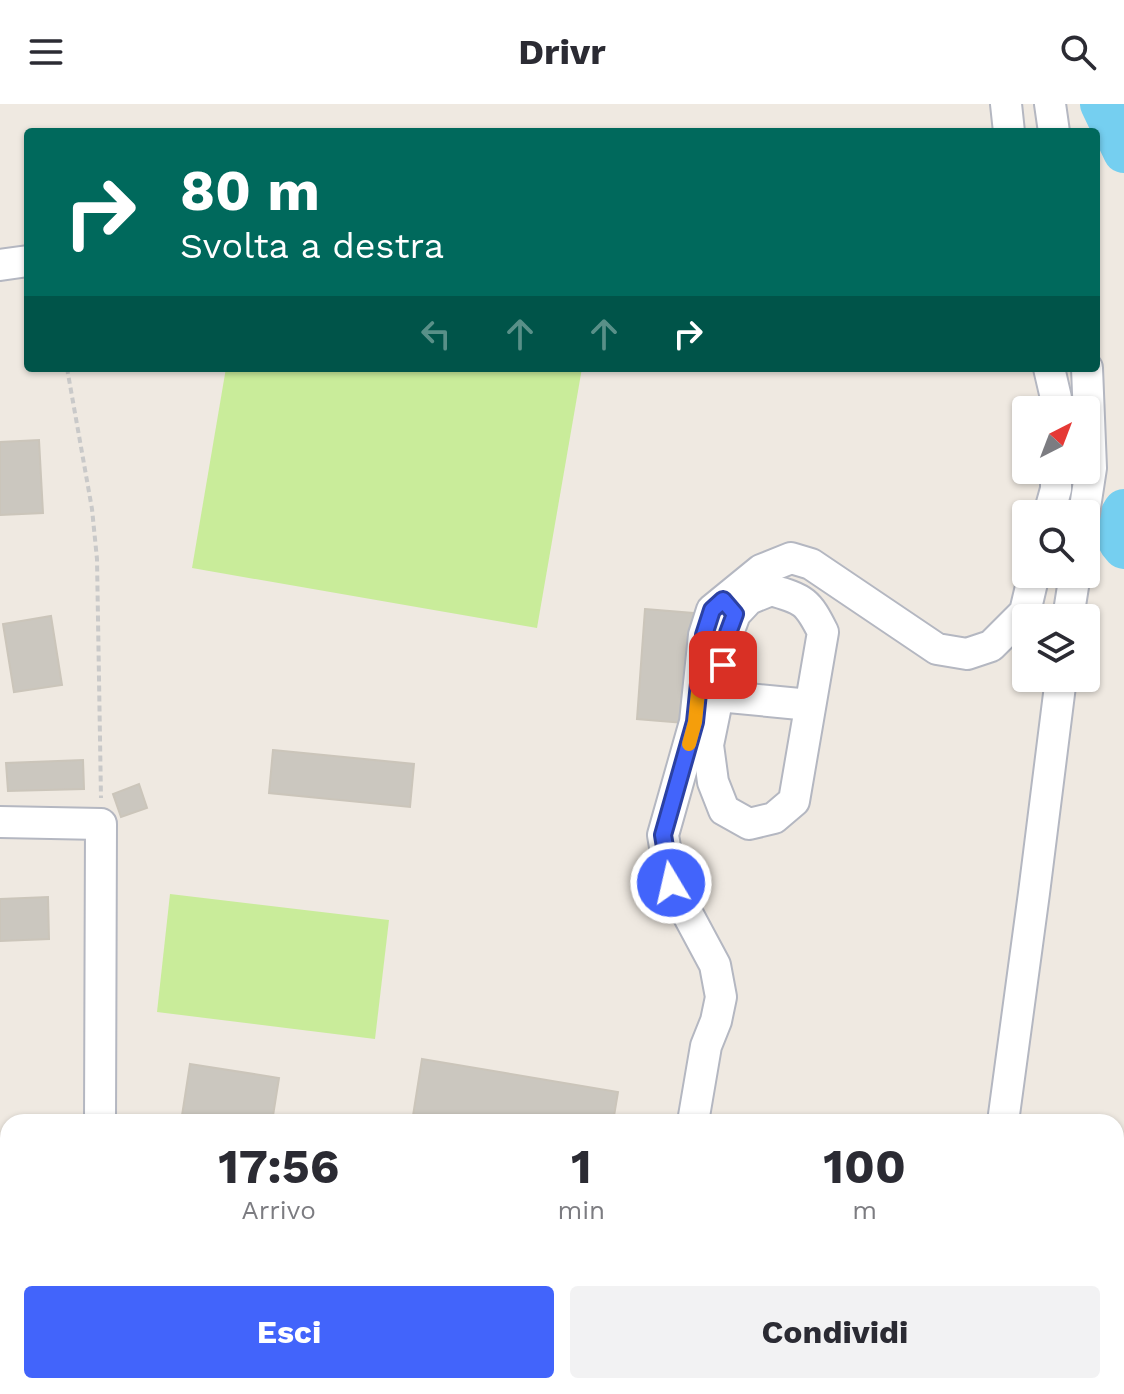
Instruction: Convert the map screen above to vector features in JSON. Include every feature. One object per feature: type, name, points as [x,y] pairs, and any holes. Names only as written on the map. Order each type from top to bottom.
[{"type":"street","points":[[1006,104],[1009,128]]},
{"type":"street","points":[[1050,104],[1053,128]]},
{"type":"street","points":[[0,265],[24,262]]},
{"type":"street","points":[[1050,372],[1056,396]]},
{"type":"street","points":[[1086,500],[1091,468],[1087,372]]},
{"type":"street","points":[[694,1114],[706,1046],[721,997],[715,965],[671,883],[663,835],[695,722],[704,635],[712,610],[729,607],[771,590],[796,597],[811,609],[823,632],[794,801],[774,818],[749,824],[724,810],[713,782],[708,745],[728,633],[729,607],[761,570],[791,558],[811,564],[937,649],[967,654],[991,646],[1025,612],[1031,588]]},
{"type":"street","points":[[1004,1114],[1059,692]]},
{"type":"street","points":[[718,696],[810,705]]},
{"type":"street","points":[[0,822],[101,824],[100,1114]]},
{"type":"path","points":[[68,372],[92,509],[97,559],[101,824]]},
{"type":"green space","points":[[225,372],[581,372],[537,628],[192,568]]},
{"type":"green space","points":[[170,894],[389,920],[375,1039],[157,1012]]},
{"type":"building","points":[[39,440],[43,513],[0,515],[0,442]]},
{"type":"building","points":[[645,609],[693,613],[684,723],[637,719]]},
{"type":"building","points":[[51,616],[62,685],[14,692],[3,624]]},
{"type":"building","points":[[273,750],[414,764],[410,807],[269,793]]},
{"type":"building","points":[[83,760],[84,789],[8,791],[6,763]]},
{"type":"building","points":[[139,784],[147,808],[121,817],[113,794]]},
{"type":"building","points":[[48,897],[49,939],[0,941],[0,899]]},
{"type":"building","points":[[422,1059],[618,1092],[614,1114],[413,1114]]},
{"type":"building","points":[[190,1064],[279,1078],[273,1114],[182,1114]]},
{"type":"waterway","points":[[1101,104],[1124,152]]},
{"type":"waterway","points":[[1124,510],[1116,529],[1117,538],[1124,548]]},
{"type":"slow traffic","points":[[689,744],[695,722],[700,672]]},
{"type":"route","points":[[671,883],[663,835],[695,722],[704,635],[712,610],[723,600],[735,614],[728,633],[723,665]]}]
